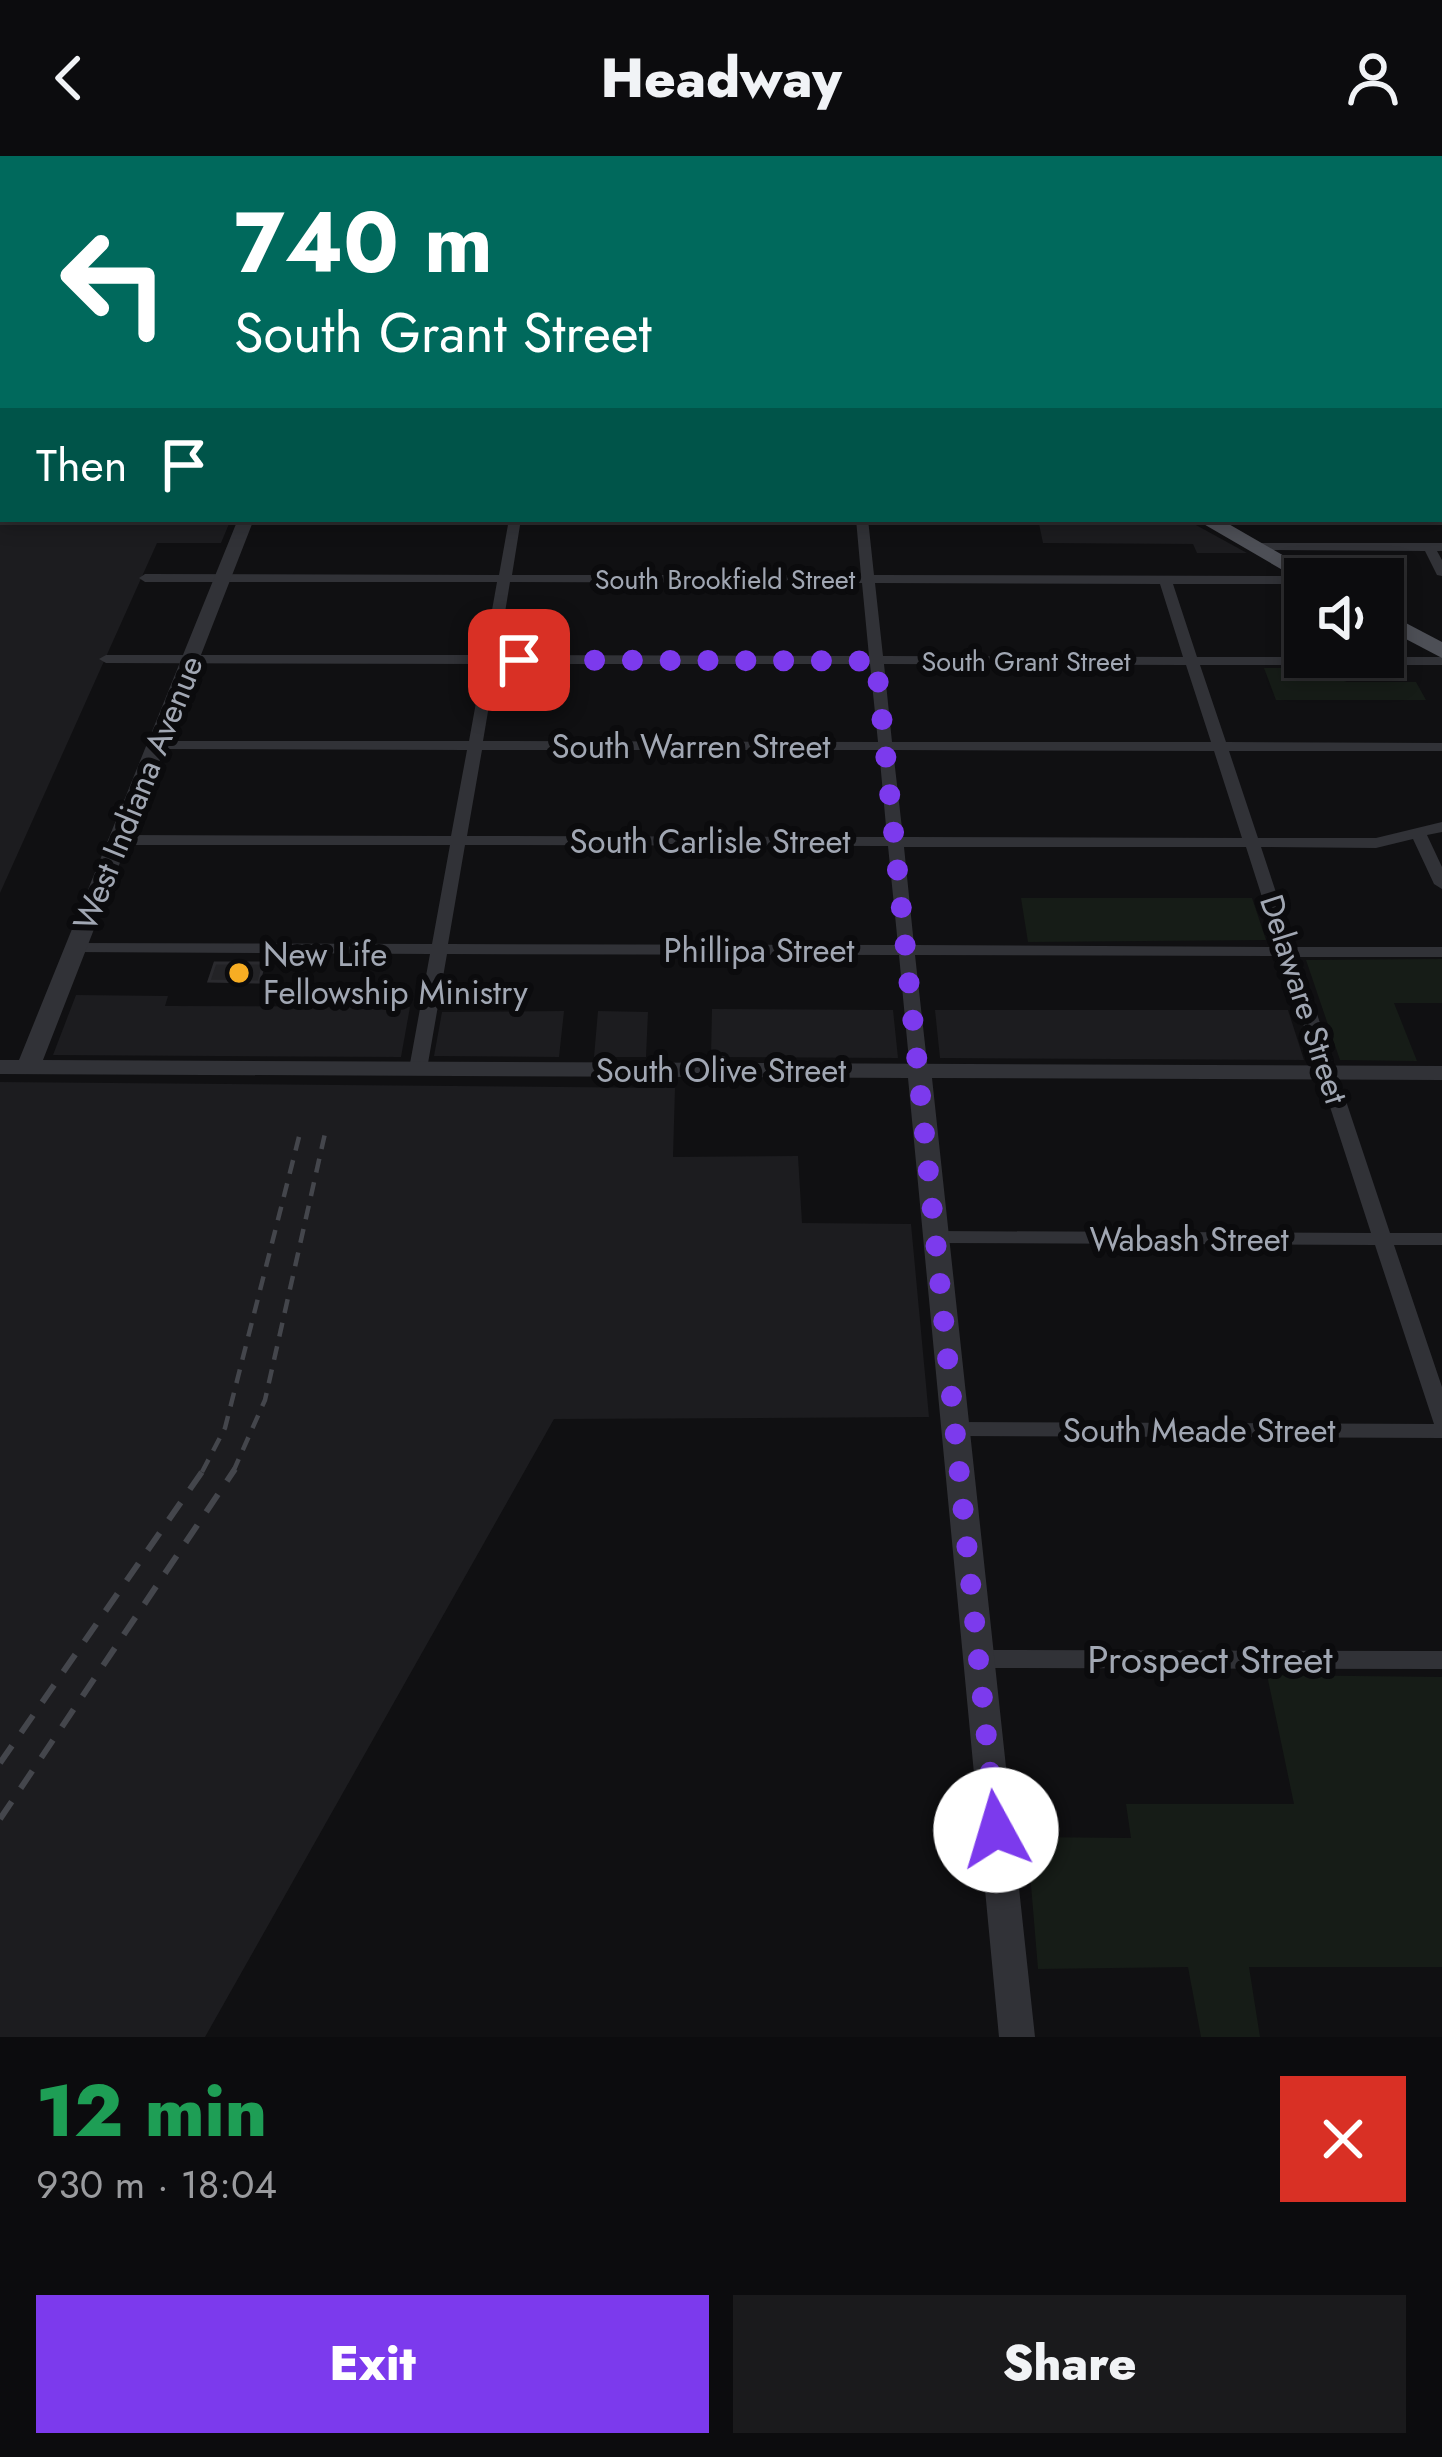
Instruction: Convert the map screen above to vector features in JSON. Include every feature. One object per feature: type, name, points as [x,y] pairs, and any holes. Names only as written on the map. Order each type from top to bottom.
[{"type":"main road","points":[[1210,522],[1284,564]]},
{"type":"main road","points":[[1404,630],[1442,651]]},
{"type":"street","name":"West Indiana Avenue","points":[[28,1067],[245,522]]},
{"type":"street","points":[[418,1070],[514,522]]},
{"type":"street","points":[[862,522],[1018,2037]]},
{"type":"street","points":[[1256,547],[1436,547],[1442,572]]},
{"type":"street","name":"South Brookfield Street","points":[[145,578],[1284,579]]},
{"type":"street","name":"Delaware Street","points":[[1165,580],[1442,1419]]},
{"type":"street","name":"South Grant Street","points":[[106,659],[1442,661]]},
{"type":"street","name":"South Warren Street","points":[[157,745],[1442,748]]},
{"type":"street","name":"South Carlisle Street","points":[[119,840],[1376,843],[1442,827]]},
{"type":"street","points":[[1419,835],[1442,884]]},
{"type":"street","name":"Phillipa Street","points":[[76,948],[1442,952]]},
{"type":"street","name":"South Olive Street","points":[[0,1067],[1442,1073]]},
{"type":"street","name":"Wabash Street","points":[[936,1237],[1442,1239]]},
{"type":"street","name":"South Meade Street","points":[[956,1429],[1442,1431]]},
{"type":"street","name":"Prospect Street","points":[[979,1659],[1442,1660]]},
{"type":"shaded area","points":[[0,522],[230,522],[221,543],[157,543],[0,893]]},
{"type":"shaded area","points":[[1039,522],[1190,522],[1247,553],[1197,553],[1193,544],[1043,543]]},
{"type":"shaded area","points":[[1264,668],[1284,668],[1284,678],[1416,682],[1426,700],[1276,700]]},
{"type":"shaded area","points":[[1021,898],[1252,898],[1266,940],[1028,942]]},
{"type":"shaded area","points":[[1442,959],[1442,1003],[1394,1003],[1417,1061],[1340,1060],[1306,960]]},
{"type":"shaded area","points":[[76,995],[168,996],[165,1006],[410,1007],[401,1057],[53,1055]]},
{"type":"shaded area","points":[[712,1009],[893,1010],[898,1058],[711,1057]]},
{"type":"shaded area","points":[[935,1010],[1288,1010],[1304,1060],[940,1058]]},
{"type":"shaded area","points":[[564,1011],[559,1057],[434,1056],[442,1012]]},
{"type":"shaded area","points":[[598,1011],[648,1012],[646,1057],[594,1057]]},
{"type":"shaded area","points":[[0,1082],[675,1088],[673,1157],[798,1156],[802,1223],[911,1224],[929,1417],[554,1419],[205,2037],[0,2037]]},
{"type":"shaded area","points":[[1267,1675],[1442,1677],[1442,1967],[1249,1967],[1260,2037],[1201,2037],[1188,1967],[1038,1969],[1027,1837],[1131,1838],[1126,1804],[1294,1804]]},
{"type":"building","name":"New Life Fellowship Ministry","points":[[215,963],[264,963],[259,982],[209,981]]},
{"type":"railway","points":[[202,1472],[225,1428],[301,1129]]},
{"type":"railway","points":[[233,1472],[265,1400],[326,1129]]},
{"type":"railway","points":[[0,1763],[202,1472]]},
{"type":"railway","points":[[0,1819],[233,1472]]},
{"type":"place","name":"New Life Fellowship Ministry","points":[[239,973]]},
{"type":"route","points":[[519,660],[876,661],[996,1830]]}]
